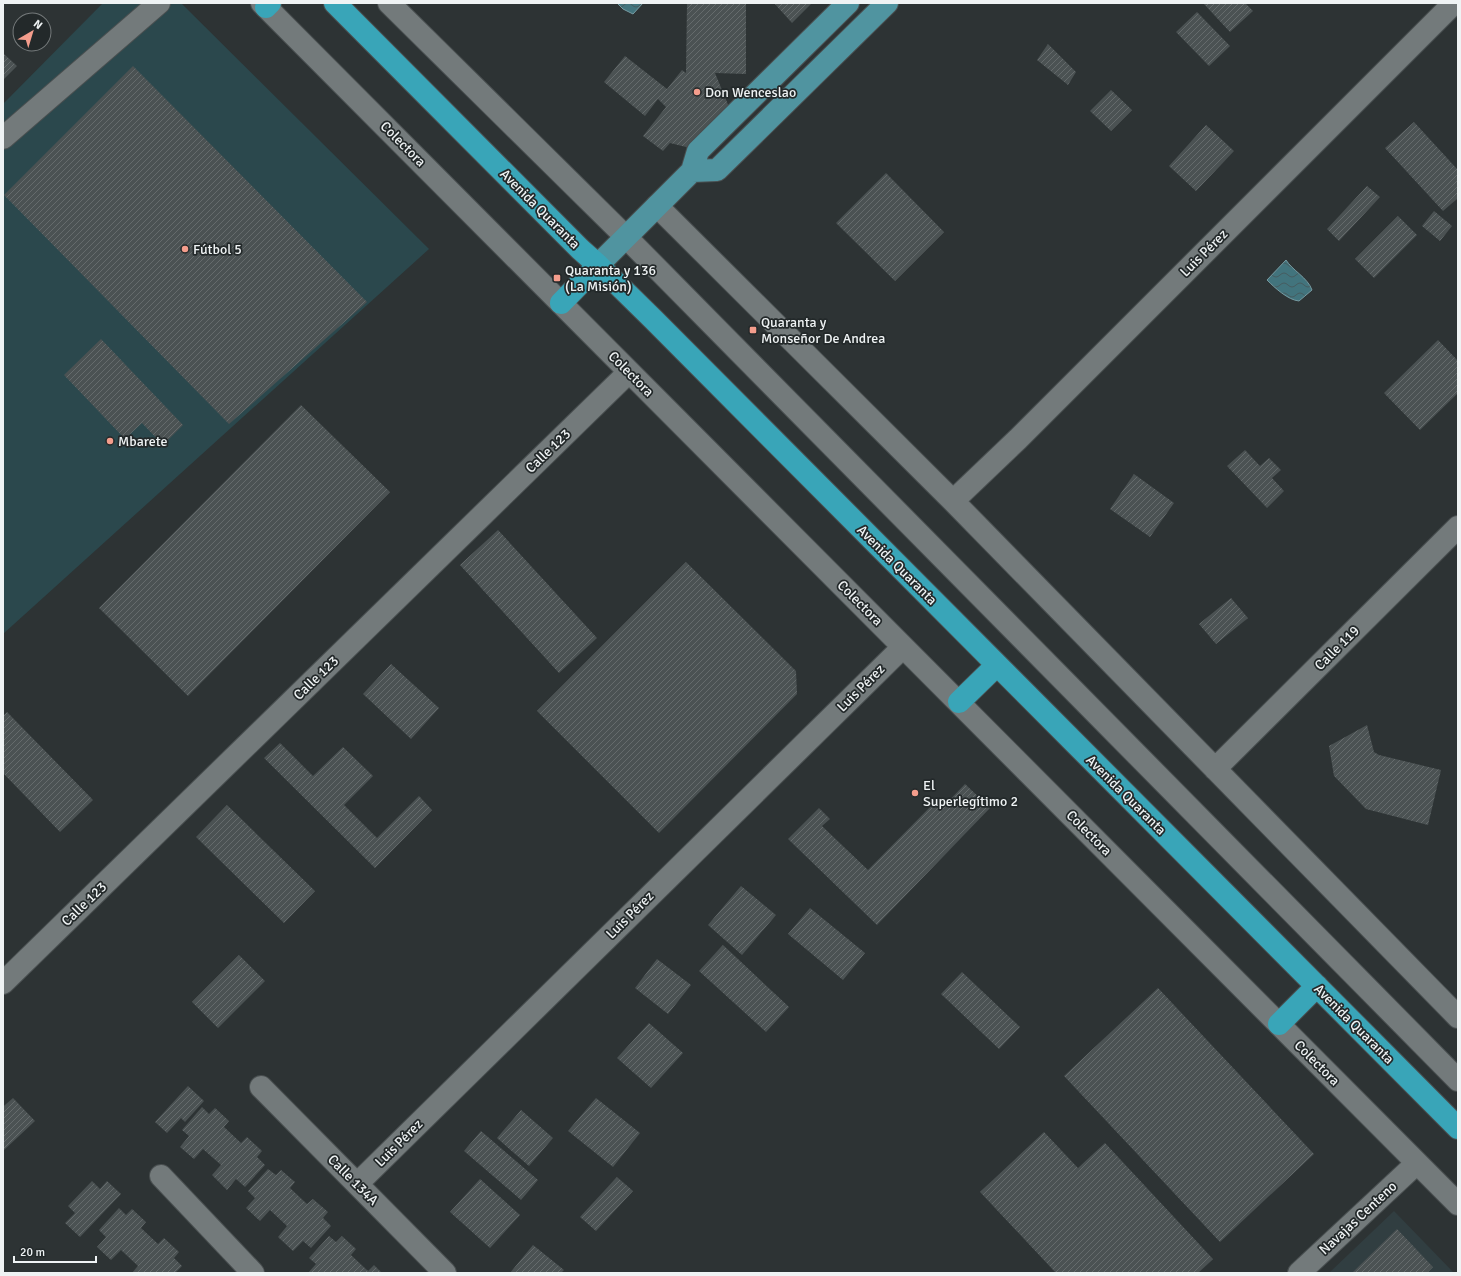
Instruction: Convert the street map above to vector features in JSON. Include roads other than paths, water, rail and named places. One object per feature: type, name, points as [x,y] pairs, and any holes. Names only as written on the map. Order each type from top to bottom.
[{"type":"highway","name":"Avenida Quaranta","points":[[335,3],[1458,1128]]},
{"type":"highway","points":[[561,304],[598,265]]},
{"type":"highway","points":[[958,702],[997,665]]},
{"type":"highway","points":[[1279,1024],[1317,986]]},
{"type":"main road","points":[[598,265],[692,171],[698,151],[848,3]]},
{"type":"main road","points":[[692,171],[717,170],[887,3]]},
{"type":"street","points":[[3,138],[159,3]]},
{"type":"street","points":[[389,3],[626,237],[1458,1080]]},
{"type":"street","name":"Luis Pérez","points":[[953,502],[1018,439],[1454,3]]},
{"type":"street","name":"Colectora","points":[[266,4],[561,304],[1458,1204]]},
{"type":"street","points":[[657,206],[953,502],[1458,1017]]},
{"type":"street","name":"Calle 123","points":[[3,983],[630,372]]},
{"type":"street","name":"Calle 119","points":[[1215,769],[1458,526]]},
{"type":"street","name":"Luis Pérez","points":[[357,1184],[903,647]]},
{"type":"street","name":"Calle 134A","points":[[261,1087],[445,1273]]},
{"type":"street","name":"Navajas Centeno","points":[[1299,1273],[1417,1163]]},
{"type":"street","points":[[161,1176],[253,1273]]},
{"type":"water","points":[[617,3],[643,3],[633,14],[623,9]]},
{"type":"water","points":[[1286,260],[1304,278],[1312,290],[1299,301],[1286,296],[1267,280]]},
{"type":"place","name":"Don Wenceslao","points":[[697,92]]},
{"type":"place","name":"Fútbol 5","points":[[185,249]]},
{"type":"place","name":"Quaranta y 136 (La Misión)","points":[[557,278]]},
{"type":"place","name":"Quaranta y Monseñor De Andrea","points":[[753,330]]},
{"type":"place","name":"Mbarete","points":[[110,441]]},
{"type":"place","name":"El Superlegítimo 2","points":[[915,793]]}]
